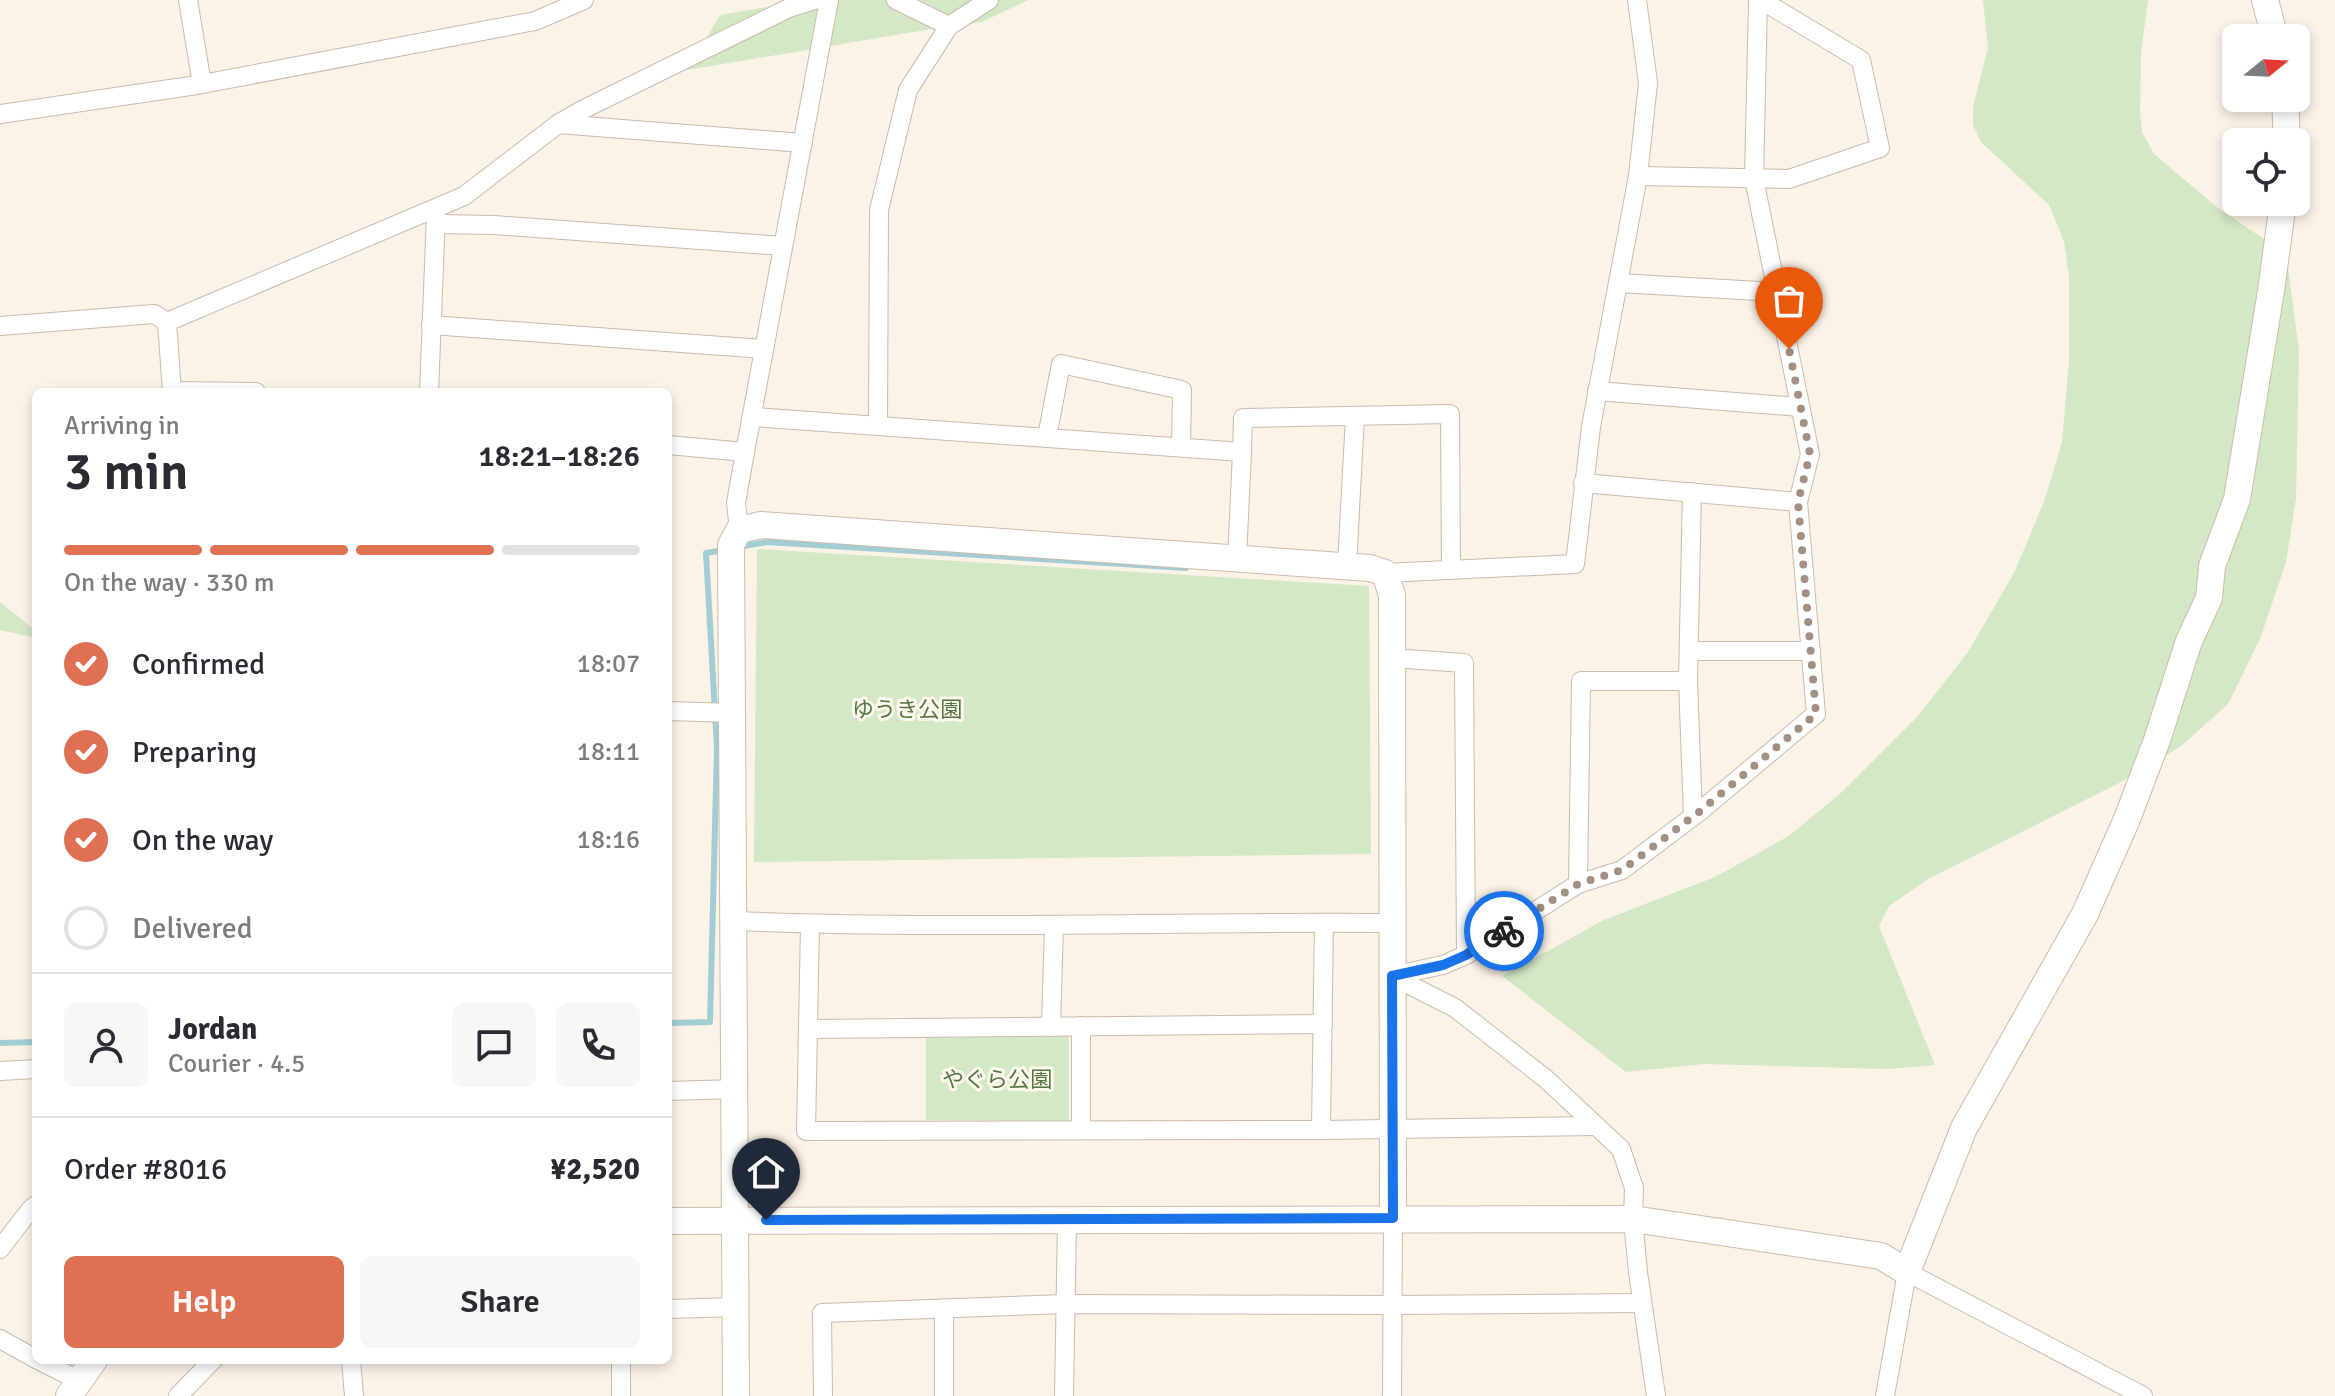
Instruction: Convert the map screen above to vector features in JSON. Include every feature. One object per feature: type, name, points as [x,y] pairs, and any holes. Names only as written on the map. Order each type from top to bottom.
[{"type":"street","points":[[188,0],[202,84]]},
{"type":"street","points":[[0,114],[202,84],[535,21],[584,0]]},
{"type":"street","points":[[167,322],[436,216],[558,124],[582,110],[789,8],[815,0]]},
{"type":"street","points":[[736,1396],[731,545],[739,530],[736,503],[829,0]]},
{"type":"street","points":[[896,0],[949,26]]},
{"type":"street","points":[[878,424],[879,210],[908,90],[949,26],[989,0]]},
{"type":"street","points":[[739,530],[761,525],[1347,566],[1385,573],[1575,564],[1597,391],[1638,176],[1648,83],[1637,0]]},
{"type":"street","points":[[1392,976],[1443,965],[1466,955],[1578,884],[1622,870],[1693,816],[1816,714],[1798,502],[1810,454],[1754,179],[1759,0],[1861,60],[1880,148],[1789,179],[1754,179],[1638,176]]},
{"type":"street","points":[[2265,0],[2271,24]]},
{"type":"street","points":[[558,124],[803,143]]},
{"type":"street","points":[[436,216],[494,225],[783,246]]},
{"type":"street","points":[[429,388],[436,216]]},
{"type":"street","points":[[1885,1396],[1907,1272],[1964,1128],[2085,914],[2127,819],[2189,641],[2209,598],[2212,566],[2237,499],[2281,216]]},
{"type":"street","points":[[1618,283],[1777,292]]},
{"type":"street","points":[[0,326],[154,314],[167,322]]},
{"type":"street","points":[[167,322],[172,388]]},
{"type":"street","points":[[431,325],[764,349]]},
{"type":"street","points":[[1047,437],[1061,364],[1182,390],[1181,447]]},
{"type":"street","points":[[1597,391],[1800,407]]},
{"type":"street","points":[[1237,559],[1243,418],[1450,414],[1451,570]]},
{"type":"street","points":[[1347,566],[1355,416]]},
{"type":"street","points":[[753,417],[1242,452]]},
{"type":"street","points":[[672,445],[745,452]]},
{"type":"street","points":[[1583,483],[1798,502]]},
{"type":"street","points":[[1692,492],[1688,681],[1693,816]]},
{"type":"street","points":[[1385,573],[1392,595],[1392,1396]]},
{"type":"street","points":[[1689,651],[1811,651]]},
{"type":"street","points":[[1392,658],[1464,663],[1466,955]]},
{"type":"street","points":[[1578,884],[1581,681],[1688,681]]},
{"type":"street","points":[[672,711],[732,713]]},
{"type":"street","points":[[735,921],[1054,926],[1392,923]]},
{"type":"street","points":[[1321,1130],[1324,923]]},
{"type":"street","points":[[810,924],[806,1131],[1596,1126]]},
{"type":"street","points":[[1051,1027],[1054,926]]},
{"type":"street","points":[[1392,976],[1455,1008],[1546,1079],[1621,1149],[1634,1188],[1633,1219],[1656,1396]]},
{"type":"street","points":[[809,1029],[1323,1024]]},
{"type":"street","points":[[1081,1026],[1081,1130]]},
{"type":"street","points":[[0,1071],[32,1069]]},
{"type":"street","points":[[672,1091],[736,1089]]},
{"type":"street","points":[[0,1249],[32,1208]]},
{"type":"street","points":[[672,1221],[1633,1219],[1881,1256],[2143,1396]]},
{"type":"street","points":[[1064,1396],[1067,1221]]},
{"type":"street","points":[[823,1396],[822,1313],[1065,1304],[1642,1303]]},
{"type":"street","points":[[672,1309],[735,1307]]},
{"type":"street","points":[[944,1308],[944,1396]]},
{"type":"street","points":[[0,1339],[32,1357]]},
{"type":"street","points":[[46,1364],[80,1379]]},
{"type":"street","points":[[178,1396],[209,1364]]},
{"type":"street","points":[[351,1364],[354,1396]]},
{"type":"street","points":[[621,1364],[621,1396]]},
{"type":"green space","points":[[809,0],[1028,0],[982,22],[687,70],[720,15]]},
{"type":"green space","points":[[1983,0],[2148,0],[2141,53],[2142,132],[2154,154],[2222,211],[2222,216],[2230,216],[2279,249],[2288,267],[2299,351],[2296,498],[2286,562],[2260,639],[2228,704],[2181,746],[2119,783],[1928,879],[1889,906],[1879,926],[1935,1065],[1888,1069],[1704,1064],[1626,1072],[1502,976],[1604,920],[1715,877],[1789,836],[1842,792],[1918,716],[1968,652],[2014,573],[2044,502],[2062,442],[2069,361],[2069,277],[2064,241],[2049,205],[1981,142],[1973,125],[1973,107],[1988,48]]},
{"type":"green space","name":"ゆうき公園","points":[[757,549],[1369,586],[1371,854],[754,862]]},
{"type":"green space","points":[[0,602],[32,628],[32,637],[0,630]]},
{"type":"green space","name":"やぐら公園","points":[[1069,1035],[1069,1121],[926,1120],[926,1038]]},
{"type":"waterway","points":[[739,547],[767,542],[1186,568]]},
{"type":"waterway","points":[[672,1023],[710,1022],[717,748],[706,553],[724,550]]},
{"type":"waterway","points":[[0,1043],[32,1042]]},
{"type":"way so far","points":[[1504,931],[1578,884],[1622,870],[1699,812],[1816,714],[1798,502],[1810,454],[1789,349]]},
{"type":"route","points":[[766,1220],[1393,1218],[1392,976],[1443,965],[1466,955],[1504,931]]}]
